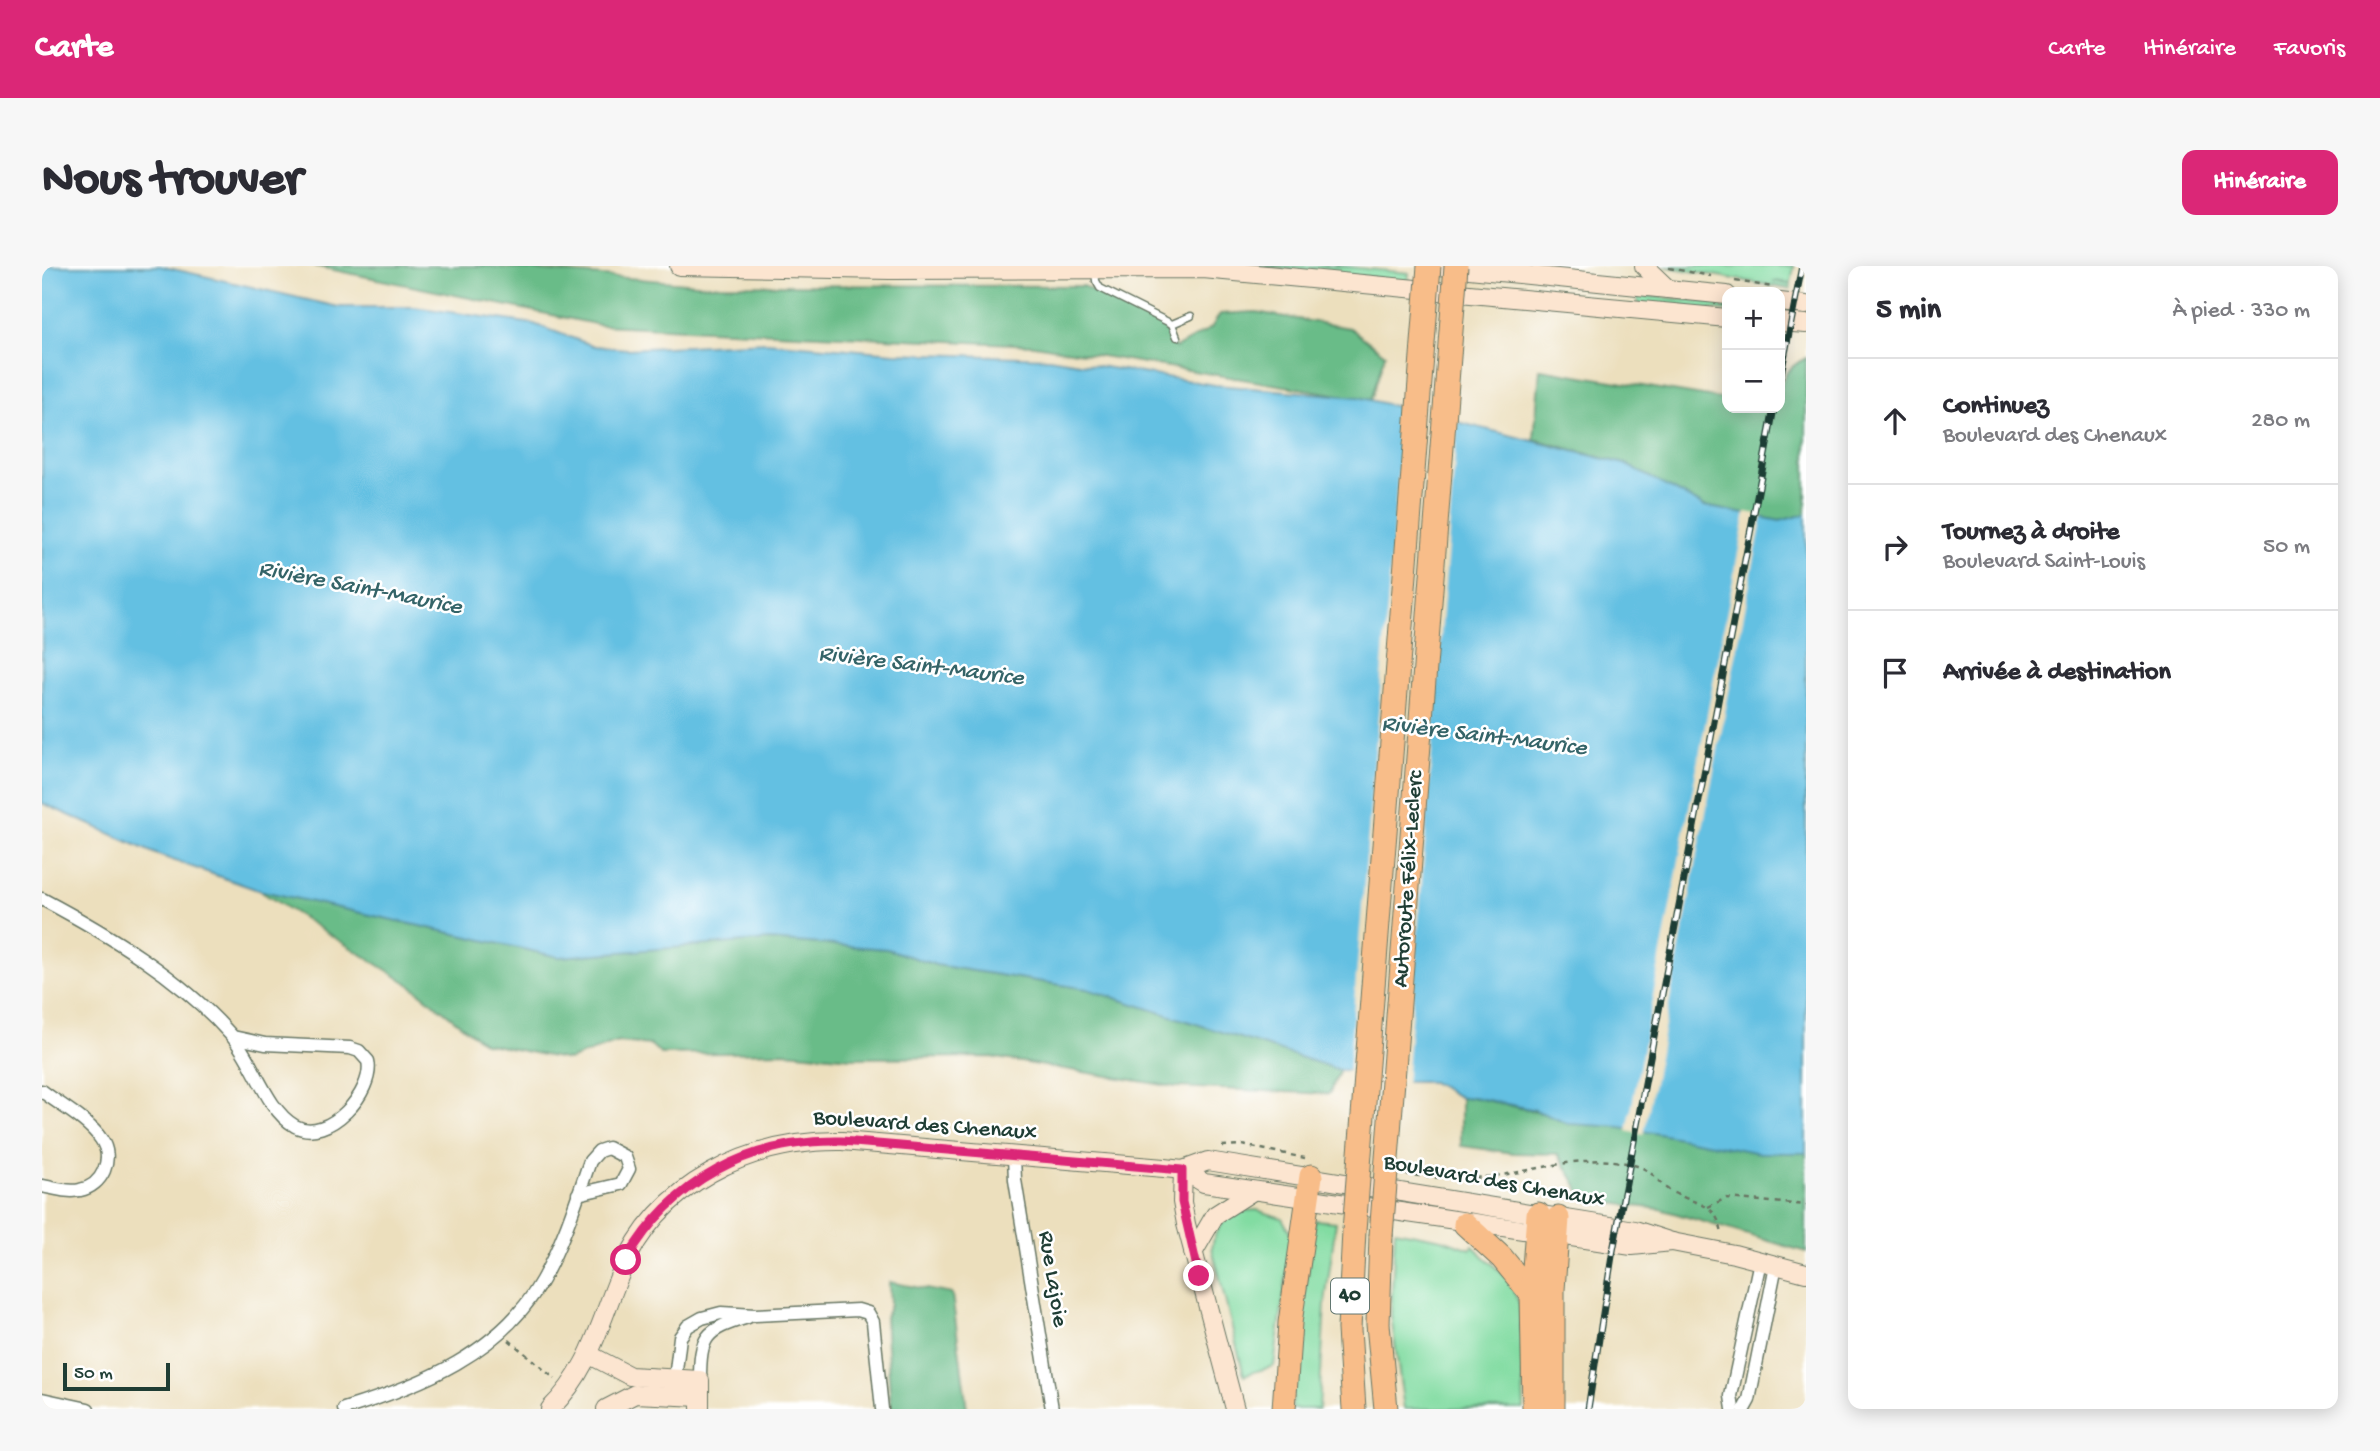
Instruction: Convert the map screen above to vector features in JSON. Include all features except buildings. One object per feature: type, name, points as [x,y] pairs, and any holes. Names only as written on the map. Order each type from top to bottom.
[{"type":"highway","name":"Autoroute Félix-Leclerc","points":[[1354,1409],[1349,1360],[1354,1231],[1429,266]]},
{"type":"highway","name":"Autoroute Félix-Leclerc","points":[[1386,1402],[1378,1310],[1381,1236],[1466,267]]},
{"type":"highway","points":[[1284,1409],[1290,1323],[1311,1168]]},
{"type":"highway","points":[[1465,1224],[1502,1258],[1532,1295]]},
{"type":"highway","points":[[1534,1409],[1532,1295],[1547,1225]]},
{"type":"highway","points":[[1547,1225],[1553,1409]]},
{"type":"highway","points":[[1342,1409],[1349,1360]]},
{"type":"street","points":[[680,266],[1095,270],[1221,268],[1722,318]]},
{"type":"street","points":[[1438,266],[1605,274],[1668,289],[1722,294]]},
{"type":"street","points":[[1644,266],[1668,289]]},
{"type":"street","points":[[1603,307],[1605,274]]},
{"type":"street","points":[[1785,303],[1806,305]]},
{"type":"street","points":[[1785,322],[1806,324]]},
{"type":"street","points":[[42,899],[160,973],[233,1037],[282,1116],[305,1130],[315,1131],[332,1125],[367,1082],[368,1061],[363,1054],[350,1048],[265,1044],[233,1037]]},
{"type":"street","points":[[42,1091],[97,1135],[106,1149],[107,1160],[101,1176],[89,1187],[72,1191],[42,1186]]},
{"type":"street","name":"Boulevard des Chenaux","points":[[550,1409],[566,1391],[590,1355],[623,1267],[648,1227],[688,1187],[731,1161],[766,1149],[815,1141],[1182,1170],[1204,1183],[1465,1224],[1547,1225]]},
{"type":"street","name":"Rue Lajoie","points":[[1014,1156],[1015,1180],[1052,1409]]},
{"type":"street","name":"Boulevard des Chenaux","points":[[1182,1170],[1205,1161],[1311,1168],[1632,1247],[1672,1242],[1806,1273]]},
{"type":"street","points":[[1182,1170],[1182,1202],[1193,1253],[1235,1409]]},
{"type":"street","points":[[1193,1253],[1215,1215],[1253,1191]]},
{"type":"street","points":[[344,1409],[415,1384],[467,1356],[501,1332],[541,1282],[578,1194]]},
{"type":"street","points":[[1733,1409],[1731,1396],[1768,1263]]},
{"type":"street","points":[[1744,1409],[1749,1400],[1768,1263]]},
{"type":"street","points":[[675,1395],[677,1344],[684,1331],[696,1320],[721,1313],[755,1315],[850,1310],[868,1313],[874,1328],[882,1409]]},
{"type":"street","points":[[606,1409],[630,1395],[700,1395],[700,1351],[709,1334],[724,1324],[755,1315]]},
{"type":"street","points":[[590,1355],[675,1395]]},
{"type":"street","points":[[42,1399],[88,1409]]},
{"type":"lane","points":[[1095,270],[1096,281],[1101,288],[1172,324],[1177,337]]},
{"type":"lane","points":[[1172,324],[1191,316]]},
{"type":"path","points":[[1217,1148],[1242,1145],[1311,1168]]},
{"type":"path","name":"Boulevard des Chenaux","points":[[1402,1174],[1474,1178],[1563,1163],[1623,1163],[1648,1171],[1670,1191],[1708,1207]]},
{"type":"path","points":[[1720,1233],[1720,1220],[1708,1207],[1726,1198],[1806,1205]]},
{"type":"path","points":[[520,1350],[553,1376]]},
{"type":"green space","points":[[314,266],[485,266],[709,285],[1083,286],[1163,326],[1175,348],[1211,328],[1220,314],[1256,312],[1350,328],[1385,354],[1371,400],[1034,345],[600,325]]},
{"type":"green space","points":[[1254,266],[1339,266],[1409,273],[1408,282]]},
{"type":"green space","points":[[1663,266],[1794,266],[1791,283],[1773,281],[1791,285],[1790,289]]},
{"type":"green space","points":[[1638,295],[1722,303],[1722,311],[1638,304]]},
{"type":"green space","points":[[1806,358],[1806,514],[1780,521],[1704,506],[1625,464],[1534,439],[1540,369],[1722,399],[1722,413],[1785,413],[1785,376],[1791,367]]},
{"type":"green space","points":[[258,890],[559,957],[769,940],[887,949],[936,965],[1087,989],[1340,1070],[1329,1094],[1176,1087],[990,1057],[852,1058],[786,1052],[661,1054],[651,1045],[618,1042],[568,1060],[484,1043],[409,984]]},
{"type":"green space","points":[[1473,1097],[1555,1116],[1806,1150],[1806,1252],[1660,1209],[1586,1200],[1558,1154],[1513,1153],[1461,1146],[1461,1098]]},
{"type":"green space","points":[[1257,1210],[1282,1218],[1292,1236],[1274,1366],[1244,1375],[1212,1248],[1217,1231],[1226,1219],[1240,1212]]},
{"type":"green space","points":[[1315,1220],[1336,1222],[1325,1303],[1319,1409],[1292,1409],[1294,1369]]},
{"type":"green space","points":[[1395,1230],[1442,1239],[1471,1249],[1473,1246],[1508,1279],[1520,1305],[1524,1409],[1404,1409],[1391,1315]]},
{"type":"green space","points":[[889,1282],[952,1294],[967,1409],[891,1409],[885,1317],[890,1305]]},
{"type":"water","name":"Rivière Saint-Maurice","points":[[42,266],[160,266],[339,307],[414,307],[534,324],[594,346],[627,349],[767,342],[894,353],[1049,358],[1215,385],[1358,397],[1625,464],[1704,506],[1780,521],[1806,514],[1806,1153],[1760,1153],[1621,1127],[1568,1124],[1535,1110],[1473,1097],[1461,1098],[1432,1082],[1405,1082],[1363,1071],[1340,1070],[1087,989],[936,965],[887,949],[769,940],[559,957],[258,890],[158,855],[42,803]]},
{"type":"pier","points":[[1404,404],[1458,417],[1406,1086],[1378,1078],[1348,1074]]},
{"type":"pier","points":[[1746,512],[1763,515],[1644,1135],[1627,1131]]},
{"type":"railway","points":[[1785,353],[1802,266]]},
{"type":"railway","points":[[1588,1409],[1612,1256],[1773,413]]},
{"type":"route","points":[[626,1260],[648,1227],[670,1202],[720,1167],[744,1156],[790,1143],[842,1141],[1182,1170],[1182,1202],[1199,1276]]}]
